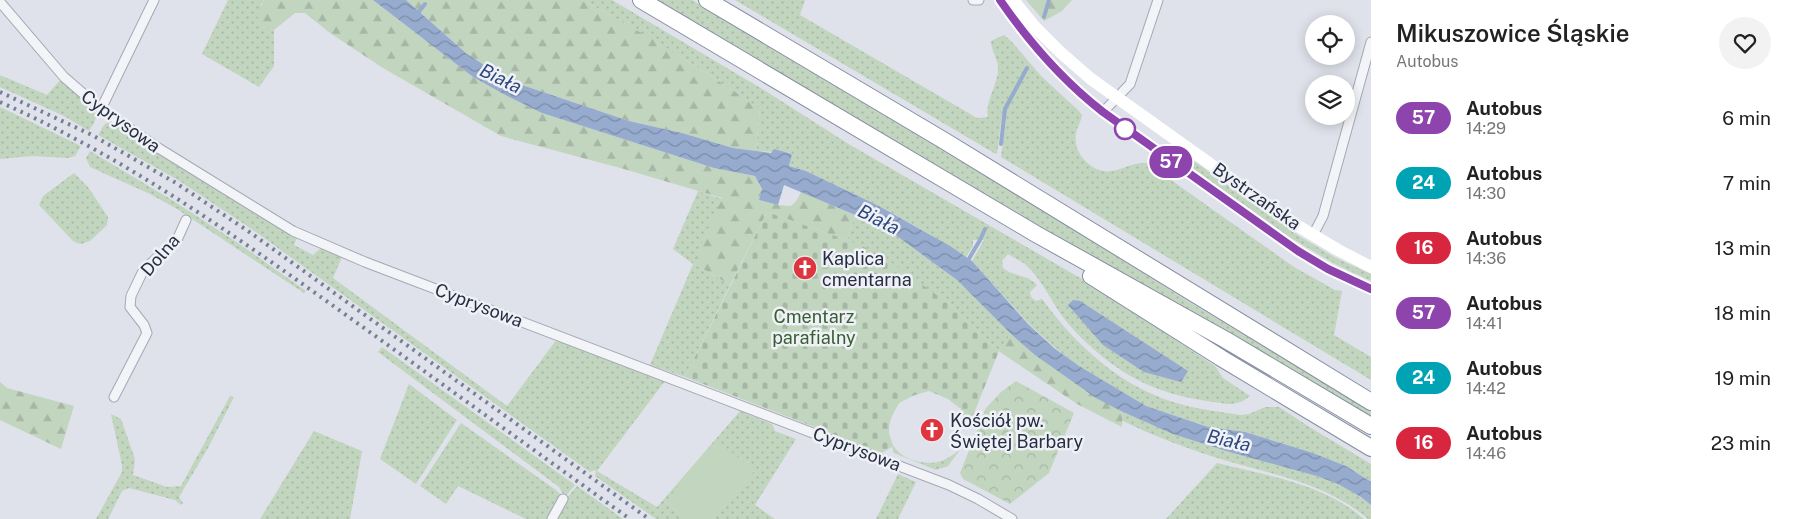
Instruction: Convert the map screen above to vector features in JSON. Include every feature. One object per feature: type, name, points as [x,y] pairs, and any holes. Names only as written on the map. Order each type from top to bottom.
[{"type":"highway","points":[[641,0],[1036,234],[1226,340],[1371,426]]},
{"type":"highway","points":[[707,0],[943,140],[1371,402]]},
{"type":"highway","points":[[1036,234],[1061,257],[1221,358],[1371,448]]},
{"type":"main road","name":"Bystrzańska","points":[[1000,0],[1048,61],[1084,98],[1298,251],[1328,269],[1371,289]]},
{"type":"main road","name":"Bystrzańska","points":[[1013,0],[1035,27],[1091,79],[1312,235],[1371,267]]},
{"type":"street","points":[[100,109],[154,0]]},
{"type":"street","points":[[973,0],[979,0]]},
{"type":"street","points":[[1103,112],[1130,84],[1158,0]]},
{"type":"street","name":"Cyprysowa","points":[[0,2],[64,76],[100,109],[160,150],[306,237],[374,265],[950,485],[978,498],[1012,519]]},
{"type":"street","points":[[1312,235],[1323,216],[1371,42]]},
{"type":"street","name":"Dolna","points":[[114,396],[146,333],[144,325],[130,307],[131,296],[142,273],[177,240],[186,220]]},
{"type":"street","points":[[552,519],[563,499]]},
{"type":"green space","points":[[228,0],[264,0],[261,4],[263,27],[274,30],[274,66],[259,87],[202,54]]},
{"type":"green space","points":[[264,0],[373,0],[473,77],[542,113],[714,168],[755,176],[762,190],[759,200],[791,206],[801,192],[855,215],[847,240],[767,212],[730,285],[693,263],[722,198],[501,136],[383,68],[330,33],[305,13],[295,13],[274,30],[263,27],[257,16]]},
{"type":"green space","points":[[406,0],[583,0],[659,43],[760,109],[756,151],[733,148],[682,133],[629,121],[522,85],[495,72],[467,54]]},
{"type":"green space","points":[[583,0],[612,0],[764,90],[847,143],[1094,286],[1215,366],[1223,378],[1250,396],[1245,400],[1231,404],[1196,399],[1150,386],[1124,372],[1099,354],[1076,332],[1066,321],[1033,272],[1008,254],[1002,261],[1003,268],[1033,281],[1037,285],[1030,292],[1031,297],[1036,301],[1042,299],[1087,350],[1122,378],[1162,398],[1198,408],[1241,415],[1249,414],[1265,407],[1279,407],[1371,464],[1371,482],[1346,466],[1313,453],[1245,432],[1208,427],[1146,406],[1078,366],[1029,324],[972,261],[984,240],[973,240],[973,246],[966,257],[879,206],[806,171],[789,166],[792,153],[756,151],[760,109],[695,66]]},
{"type":"green space","points":[[656,0],[692,0],[980,171],[1194,305],[1371,411],[1371,417],[1011,211]]},
{"type":"green space","points":[[735,0],[805,0],[800,15],[977,118],[988,117],[988,105],[998,73],[998,64],[991,41],[1004,35],[1042,77],[1082,115],[1077,131],[1077,148],[1085,161],[1091,166],[1098,170],[1112,171],[1147,163],[1294,267],[1335,290],[1342,291],[1334,335],[1371,357],[1371,380],[1001,157],[1006,120],[1001,122],[997,154]]},
{"type":"green space","points":[[1026,0],[1072,0],[1062,11],[1044,21]]},
{"type":"green space","points":[[0,75],[47,95],[61,79],[96,111],[95,121],[89,131],[64,116],[0,87]]},
{"type":"green space","points":[[0,107],[81,146],[75,156],[68,158],[32,156],[0,159]]},
{"type":"green space","points":[[108,122],[112,122],[158,154],[297,238],[294,245],[313,255],[321,248],[342,257],[333,278],[507,406],[557,339],[665,381],[597,471],[657,507],[740,411],[772,424],[775,431],[796,439],[755,505],[775,519],[713,519],[754,471],[665,502],[685,519],[656,519],[595,476],[595,470],[590,472],[250,228],[178,180],[98,135]]},
{"type":"green space","points":[[90,151],[172,200],[238,243],[306,291],[304,293],[177,209],[150,194],[90,167],[86,158]]},
{"type":"green space","points":[[1184,154],[1299,236],[1336,258],[1371,274],[1371,281],[1335,264],[1291,238],[1180,159]]},
{"type":"green space","points":[[74,173],[88,187],[108,217],[107,225],[90,241],[81,244],[73,241],[39,205],[43,196]]},
{"type":"green space","points":[[698,191],[722,199],[693,263],[730,285],[685,377],[650,365],[693,264],[673,249]]},
{"type":"green space","name":"Cmentarz parafialny","points":[[767,212],[878,253],[948,303],[999,351],[968,428],[961,409],[948,399],[929,391],[915,395],[899,403],[891,417],[888,430],[893,446],[882,453],[685,377]]},
{"type":"green space","points":[[855,215],[886,228],[957,280],[1011,334],[999,351],[948,303],[847,240]]},
{"type":"green space","points":[[1011,334],[1065,376],[1123,412],[1122,427],[1077,404],[1000,352]]},
{"type":"green space","points":[[382,347],[575,485],[565,497],[559,487],[378,352]]},
{"type":"green space","points":[[1016,381],[1074,413],[1049,473],[1010,504],[963,479],[960,473],[986,408],[1001,392]]},
{"type":"green space","points":[[0,382],[7,388],[74,406],[61,449],[0,420]]},
{"type":"green space","points":[[409,384],[457,420],[416,484],[380,459]]},
{"type":"green space","points":[[230,396],[234,397],[208,448],[179,497],[183,503],[181,505],[175,500],[129,488],[122,491],[108,519],[96,519],[122,472],[111,414],[121,419],[135,459],[133,475],[167,487],[181,486]]},
{"type":"green space","points":[[894,402],[899,403],[892,415],[889,428],[890,438],[899,453],[907,458],[925,463],[944,460],[960,450],[948,466],[936,470],[894,453],[886,431]]},
{"type":"green space","points":[[1123,412],[1200,443],[1321,477],[1356,494],[1371,505],[1371,519],[1368,519],[1332,495],[1313,487],[1211,456],[1144,431],[1123,421]]},
{"type":"green space","points":[[461,423],[561,495],[550,519],[526,519],[458,486],[446,504],[420,486]]},
{"type":"green space","points":[[314,431],[362,451],[350,519],[260,519]]},
{"type":"green space","points":[[717,440],[754,471],[713,519],[685,519],[665,502]]},
{"type":"green space","points":[[1217,463],[1294,482],[1313,489],[1348,507],[1364,519],[1166,519]]},
{"type":"green space","points":[[898,474],[916,482],[898,519],[876,519]]},
{"type":"green space","points":[[577,486],[623,519],[554,519],[566,499]]},
{"type":"water","name":"Biała","points":[[373,0],[406,0],[467,54],[495,72],[522,85],[629,121],[682,133],[733,148],[771,153],[774,149],[792,154],[789,166],[806,171],[879,206],[950,246],[972,261],[1028,324],[1054,348],[1079,366],[1146,406],[1208,427],[1245,432],[1313,453],[1346,466],[1371,482],[1371,505],[1338,484],[1317,476],[1173,434],[1123,412],[1096,398],[1035,355],[957,280],[886,228],[784,185],[778,205],[759,200],[762,189],[755,176],[714,168],[542,113],[473,77]]},
{"type":"water","points":[[1073,300],[1080,301],[1188,371],[1181,382],[1144,372],[1103,345],[1068,305]]},
{"type":"waterway","points":[[1044,17],[1049,0]]},
{"type":"waterway","points":[[417,14],[425,4]]},
{"type":"waterway","points":[[1001,144],[1005,109],[1027,68]]},
{"type":"waterway","points":[[967,262],[985,229]]},
{"type":"railway","points":[[0,92],[92,135],[176,183],[248,231],[649,519]]},
{"type":"railway","points":[[0,102],[91,148],[221,227],[630,519]]},
{"type":"bus line","name":"57","points":[[1000,0],[1029,40],[1084,98],[1134,136],[1298,251],[1328,269],[1371,289]]},
{"type":"place","name":"Kaplica cmentarna","points":[[805,268]]},
{"type":"place","name":"Kościół pw. Świętej Barbary","points":[[932,430]]}]
